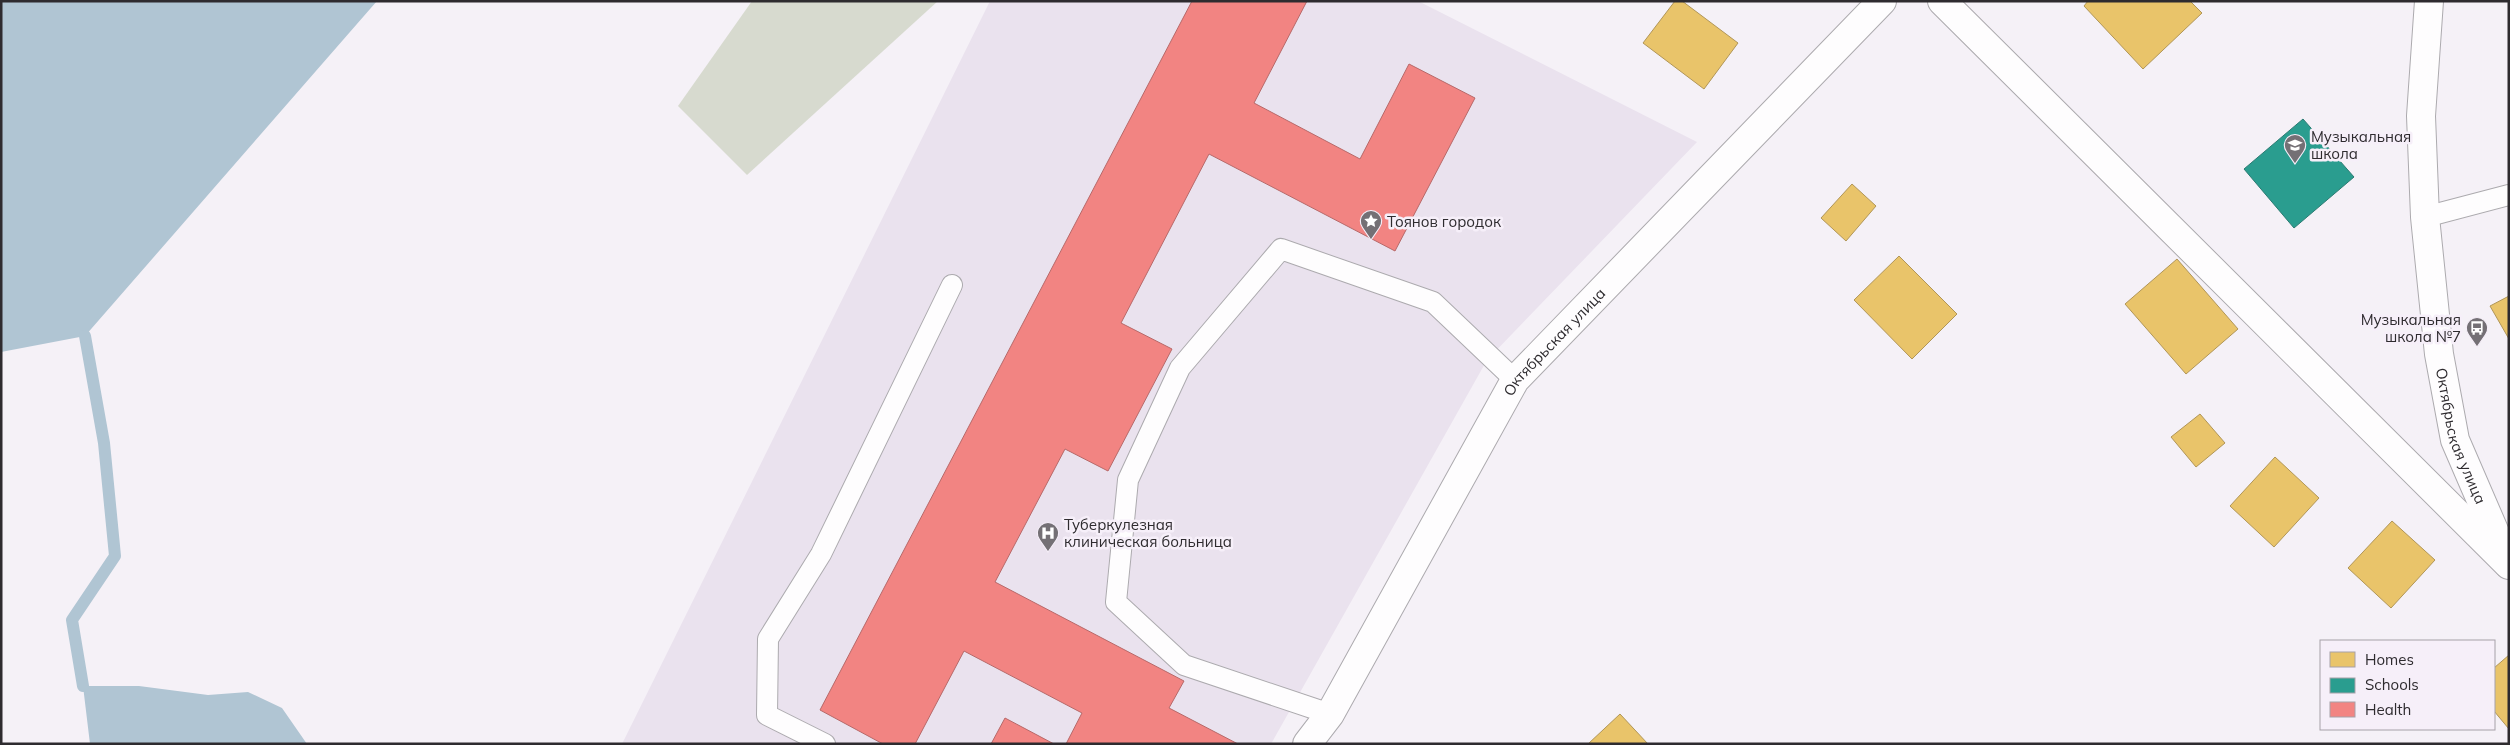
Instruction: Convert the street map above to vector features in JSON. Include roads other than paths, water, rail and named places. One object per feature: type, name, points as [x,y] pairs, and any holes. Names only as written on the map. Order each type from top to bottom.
[{"type":"street","name":"Октябрьская улица","points":[[1307,744],[1330,714],[1515,380],[1882,1]]},
{"type":"street","points":[[1942,1],[2508,564]]},
{"type":"street","name":"Октябрьская улица","points":[[2429,1],[2421,116],[2425,217],[2439,354],[2455,440],[2508,564]]},
{"type":"lane","points":[[2425,217],[2509,195]]},
{"type":"lane","points":[[1330,714],[1184,665],[1116,602],[1128,480],[1180,368],[1281,249],[1434,302],[1515,380]]},
{"type":"lane","points":[[825,744],[767,715],[768,639],[821,554],[952,285]]},
{"type":"water","points":[[1,1],[377,1],[85,336],[1,352]]},
{"type":"water","points":[[83,686],[139,686],[208,695],[248,692],[282,708],[307,744],[90,744]]},
{"type":"waterway","points":[[83,686],[72,620],[115,556],[104,443],[85,336]]},
{"type":"place","name":"Музыкальная школа","points":[[2295,164]]},
{"type":"place","name":"Тоянов городок","points":[[1371,240]]},
{"type":"place","name":"Музыкальная школа №7","points":[[2477,347]]},
{"type":"place","name":"Туберкулезная клиническая больница","points":[[1048,552]]}]
